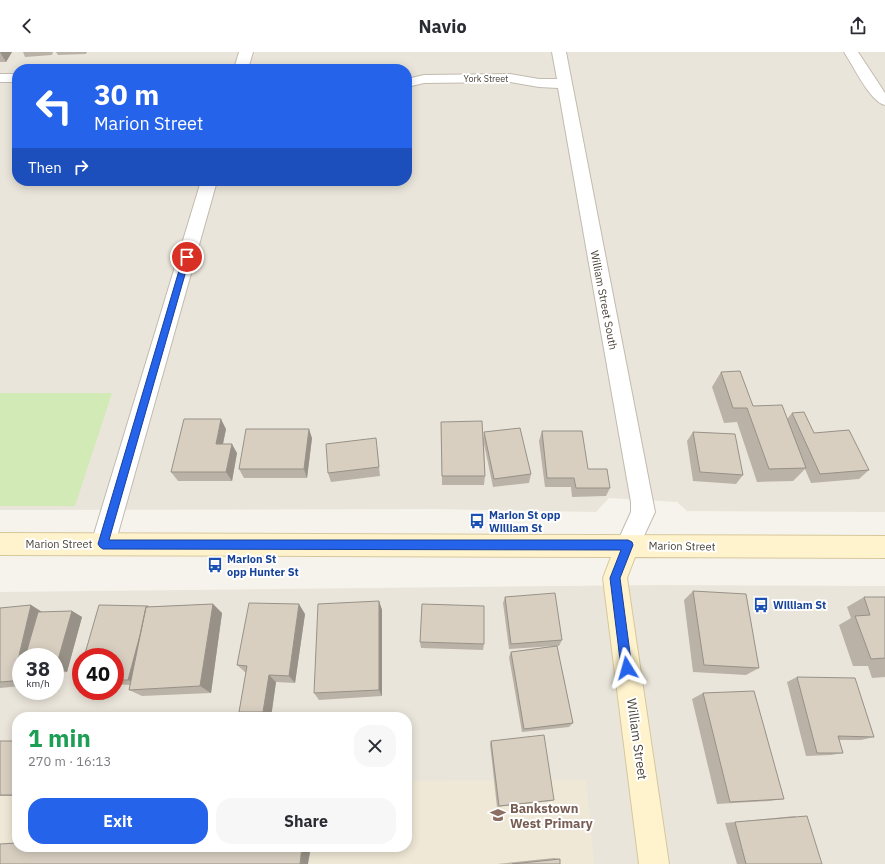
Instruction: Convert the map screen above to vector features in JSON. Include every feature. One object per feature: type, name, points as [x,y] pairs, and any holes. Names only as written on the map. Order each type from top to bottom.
[{"type":"main road","name":"Marion Street","points":[[0,544],[885,547]]},
{"type":"main road","name":"William Street","points":[[628,545],[615,578],[654,864]]},
{"type":"street","points":[[242,64],[246,52]]},
{"type":"street","name":"William Street South","points":[[558,52],[642,502],[643,512],[628,545]]},
{"type":"street","points":[[851,52],[878,94],[885,101]]},
{"type":"street","points":[[0,78],[12,78]]},
{"type":"street","name":"York Street","points":[[412,82],[424,79],[510,78],[539,83],[564,84]]},
{"type":"street","points":[[103,544],[208,186]]},
{"type":"shaded area","points":[[0,52],[885,52],[885,512],[687,511],[677,502],[609,498],[596,512],[434,509],[0,510]]},
{"type":"shaded area","points":[[661,585],[885,586],[885,864],[0,864],[0,592]]},
{"type":"shaded area","name":"Bankstown West Primary","points":[[586,780],[594,864],[0,864],[0,784],[12,784],[12,852],[412,852],[412,781]]},
{"type":"green space","points":[[0,393],[112,393],[75,506],[0,506]]},
{"type":"building","points":[[740,371],[753,406],[782,405],[806,468],[769,469],[747,408],[733,408],[721,372]]},
{"type":"building","points":[[804,412],[814,433],[849,430],[869,470],[820,474],[792,413]]},
{"type":"building","points":[[184,419],[221,419],[216,444],[232,444],[226,472],[171,472]]},
{"type":"building","points":[[482,421],[485,476],[442,476],[441,422]]},
{"type":"building","points":[[520,428],[531,474],[494,479],[484,432]]},
{"type":"building","points":[[246,429],[309,429],[304,469],[239,469]]},
{"type":"building","points":[[542,431],[582,431],[588,469],[607,469],[610,488],[576,488],[574,478],[547,478]]},
{"type":"building","points":[[693,432],[735,434],[743,475],[700,472]]},
{"type":"building","points":[[376,438],[379,467],[328,473],[326,444]]},
{"type":"building","points":[[693,591],[746,594],[759,668],[704,665]]},
{"type":"building","points":[[555,593],[562,640],[511,644],[505,597]]},
{"type":"building","points":[[864,597],[885,597],[885,658],[871,659],[855,616],[870,615]]},
{"type":"building","points":[[379,601],[379,690],[314,693],[318,604]]},
{"type":"building","points":[[249,603],[299,604],[289,676],[269,675],[263,712],[239,712],[247,666],[237,665]]},
{"type":"building","points":[[213,604],[200,686],[129,690],[146,607]]},
{"type":"building","points":[[422,604],[484,606],[484,644],[420,642]]},
{"type":"building","points":[[31,605],[21,648],[12,648],[12,681],[0,682],[0,608]]},
{"type":"building","points":[[99,605],[148,606],[146,607],[128,680],[124,680],[124,648],[87,648]]},
{"type":"building","points":[[72,611],[61,648],[28,648],[38,612]]},
{"type":"building","points":[[557,646],[573,723],[524,729],[511,652]]},
{"type":"building","points":[[797,677],[855,678],[874,737],[838,736],[843,753],[817,753]]},
{"type":"building","points":[[754,691],[784,799],[730,802],[703,693]]},
{"type":"building","points":[[544,735],[554,800],[499,806],[491,741]]},
{"type":"building","points":[[0,741],[12,741],[12,795],[0,795]]},
{"type":"building","points":[[807,816],[822,864],[746,864],[735,822]]},
{"type":"building","points":[[12,843],[12,852],[301,852],[300,864],[0,864],[0,844]]},
{"type":"building","points":[[560,859],[560,864],[512,864]]},
{"type":"place","name":"Marion St opp William St","points":[[477,521]]},
{"type":"place","name":"Marion St opp Hunter St","points":[[215,565]]},
{"type":"place","name":"William St","points":[[761,605]]},
{"type":"place","name":"Bankstown West Primary","points":[[498,815]]},
{"type":"route","points":[[187,257],[103,544],[628,545],[615,578],[627,668]]}]
